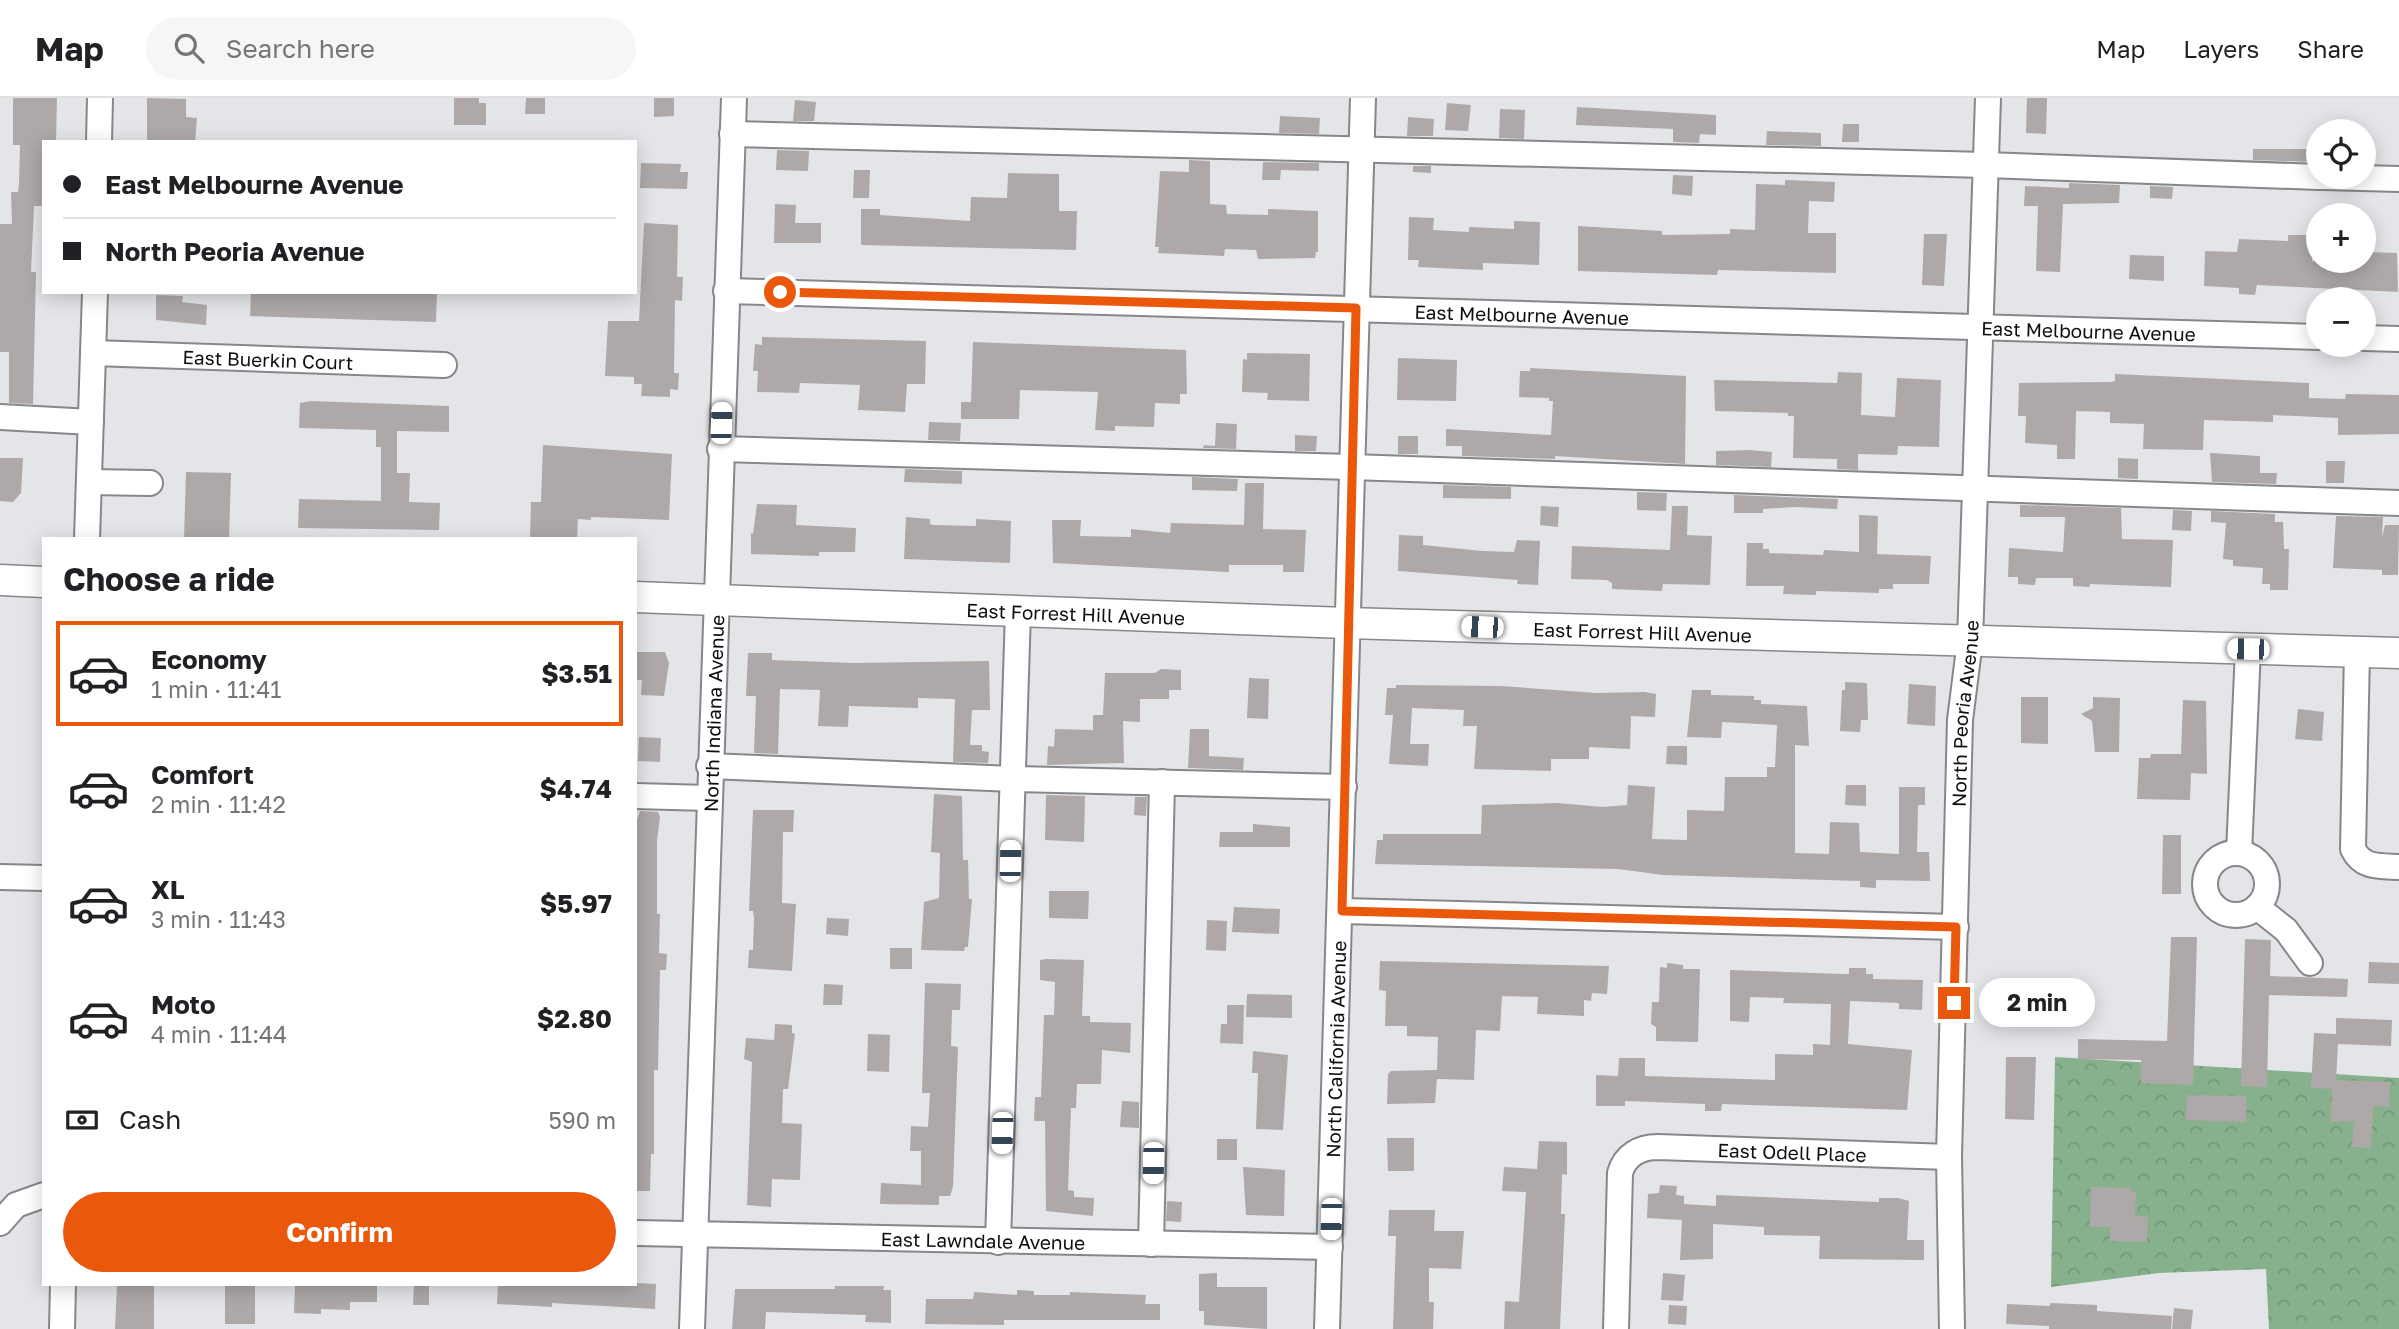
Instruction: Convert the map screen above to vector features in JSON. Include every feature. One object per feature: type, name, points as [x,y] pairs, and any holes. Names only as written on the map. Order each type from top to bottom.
[{"type":"main road","points":[[0,580],[42,582]]},
{"type":"main road","name":"East Forrest Hill Avenue","points":[[637,597],[1346,623],[2399,653]]},
{"type":"street","points":[[99,140],[100,98]]},
{"type":"street","name":"North Indiana Avenue","points":[[692,1329],[714,599],[734,98]]},
{"type":"street","name":"North California Avenue","points":[[1327,1329],[1342,911],[1346,623],[1363,98]]},
{"type":"street","name":"North Peoria Avenue","points":[[1952,1329],[1949,1157],[1960,720],[1970,641],[1988,98]]},
{"type":"street","points":[[732,135],[1361,148],[2306,177]]},
{"type":"street","points":[[2376,178],[2399,179]]},
{"type":"street","name":"East Melbourne Avenue","points":[[726,291],[2306,337]]},
{"type":"street","points":[[87,537],[95,294]]},
{"type":"street","points":[[2376,338],[2399,339]]},
{"type":"street","name":"East Buerkin Court","points":[[93,353],[444,365]]},
{"type":"street","points":[[0,417],[91,422]]},
{"type":"street","points":[[720,449],[1351,467],[2399,503]]},
{"type":"street","points":[[89,482],[150,483]]},
{"type":"street","points":[[998,1242],[1018,611]]},
{"type":"street","points":[[2239,853],[2248,649]]},
{"type":"street","points":[[2357,652],[2353,849],[2358,859],[2371,866],[2399,867]]},
{"type":"street","points":[[709,766],[1013,779],[1344,787]]},
{"type":"street","points":[[1151,1244],[1162,782]]},
{"type":"street","points":[[637,796],[708,798]]},
{"type":"street","points":[[2239,853],[2249,856],[2264,870],[2267,890],[2257,907],[2248,913],[2228,914],[2219,910],[2207,894],[2205,884],[2212,865],[2229,854],[2239,853]]},
{"type":"street","points":[[0,877],[42,878]]},
{"type":"street","points":[[2257,907],[2286,930],[2309,963]]},
{"type":"street","points":[[1342,911],[1956,927]]},
{"type":"street","name":"East Odell Place","points":[[1616,1329],[1620,1177],[1624,1162],[1634,1154],[1658,1147],[1949,1157]]},
{"type":"street","points":[[0,1223],[16,1205],[42,1196]]},
{"type":"street","name":"East Lawndale Avenue","points":[[637,1233],[1330,1247]]},
{"type":"street","points":[[61,1329],[63,1286]]},
{"type":"green space","points":[[2055,1057],[2399,1078],[2399,1329],[2269,1329],[2266,1269],[2159,1273],[2051,1287]]},
{"type":"building","points":[[13,98],[57,98],[56,140],[42,140],[42,206],[34,206],[31,272],[36,272],[33,404],[9,403],[9,352],[0,352],[0,224],[12,224],[11,192],[18,192],[19,183],[20,145],[13,145]]},
{"type":"building","points":[[147,98],[186,99],[186,117],[197,118],[195,140],[147,140]]},
{"type":"building","points":[[454,98],[479,98],[479,103],[486,103],[486,125],[454,125]]},
{"type":"building","points":[[526,98],[545,98],[545,114],[525,114]]},
{"type":"building","points":[[654,98],[674,98],[674,116],[654,117]]},
{"type":"building","points":[[2027,98],[2047,98],[2046,134],[2026,133]]},
{"type":"building","points":[[795,100],[816,102],[814,121],[793,121]]},
{"type":"building","points":[[1447,103],[1471,105],[1468,131],[1445,130]]},
{"type":"building","points":[[1577,107],[1716,115],[1716,135],[1700,134],[1699,143],[1673,142],[1673,129],[1576,125]]},
{"type":"building","points":[[1500,109],[1525,110],[1524,139],[1499,138]]},
{"type":"building","points":[[1280,116],[1320,118],[1319,134],[1279,133]]},
{"type":"building","points":[[1408,117],[1434,119],[1433,136],[1407,136]]},
{"type":"building","points":[[1843,124],[1859,124],[1859,142],[1842,142]]},
{"type":"building","points":[[1767,131],[1821,133],[1821,146],[1766,145]]},
{"type":"building","points":[[2253,149],[2306,149],[2306,162],[2253,160]]},
{"type":"building","points":[[777,150],[809,151],[808,171],[776,170]]},
{"type":"building","points":[[1189,160],[1210,161],[1210,204],[1226,205],[1227,214],[1268,215],[1268,209],[1318,211],[1318,252],[1315,258],[1258,259],[1256,250],[1225,249],[1224,256],[1158,253],[1159,247],[1155,247],[1160,171],[1189,172]]},
{"type":"building","points":[[1263,162],[1319,163],[1319,171],[1281,170],[1280,180],[1262,180]]},
{"type":"building","points":[[641,163],[681,164],[680,172],[688,172],[687,189],[640,188]]},
{"type":"building","points":[[1413,166],[1431,166],[1431,173],[1413,172]]},
{"type":"building","points":[[854,170],[870,170],[869,198],[853,198]]},
{"type":"building","points":[[1008,173],[1059,174],[1059,211],[1077,211],[1076,250],[861,245],[861,209],[880,209],[880,215],[970,221],[971,197],[1007,198]]},
{"type":"building","points":[[1673,175],[1693,176],[1692,196],[1672,194]]},
{"type":"building","points":[[1785,180],[1835,182],[1834,202],[1809,201],[1808,233],[1836,233],[1836,273],[1718,270],[1717,275],[1578,271],[1578,226],[1662,231],[1662,235],[1730,234],[1730,229],[1755,230],[1756,184],[1785,185]]},
{"type":"building","points":[[2069,183],[2120,185],[2119,203],[2063,204],[2060,272],[2036,271],[2038,206],[2024,206],[2025,186],[2069,188]]},
{"type":"building","points":[[2150,186],[2173,187],[2172,199],[2150,198]]},
{"type":"building","points":[[775,204],[796,205],[795,223],[821,223],[821,243],[774,243]]},
{"type":"building","points":[[1409,217],[1434,218],[1433,230],[1469,232],[1469,227],[1514,229],[1514,221],[1540,222],[1539,265],[1483,263],[1483,270],[1418,267],[1419,260],[1408,260]]},
{"type":"building","points":[[644,223],[678,225],[677,277],[683,277],[682,301],[675,300],[674,373],[679,373],[678,390],[670,389],[670,397],[641,396],[642,384],[634,384],[634,377],[605,376],[608,321],[639,321]]},
{"type":"building","points":[[1924,234],[1947,234],[1944,286],[1922,285]]},
{"type":"building","points":[[2288,235],[2306,235],[2306,273],[2376,273],[2376,252],[2397,253],[2398,292],[2376,291],[2376,287],[2257,285],[2255,295],[2239,294],[2239,288],[2204,286],[2205,251],[2237,252],[2239,239],[2288,241]]},
{"type":"building","points":[[2130,255],[2164,256],[2164,281],[2129,279]]},
{"type":"building","points":[[251,294],[437,294],[436,322],[250,316]]},
{"type":"building","points":[[156,295],[183,296],[182,302],[207,305],[206,325],[156,320]]},
{"type":"building","points":[[762,337],[926,341],[925,384],[907,384],[905,412],[858,410],[860,385],[800,383],[799,393],[757,392],[758,371],[753,371],[755,344],[762,345]]},
{"type":"building","points":[[973,342],[1186,350],[1187,394],[1180,394],[1180,404],[1155,403],[1154,427],[1115,426],[1115,431],[1095,430],[1098,392],[1020,390],[1019,419],[961,419],[961,402],[971,402]]},
{"type":"building","points":[[1247,353],[1310,354],[1309,401],[1267,400],[1268,393],[1242,392],[1243,359],[1247,360]]},
{"type":"building","points":[[1398,358],[1457,360],[1456,401],[1397,400]]},
{"type":"building","points":[[1530,368],[1686,376],[1685,464],[1555,456],[1555,459],[1462,456],[1462,446],[1446,446],[1446,429],[1551,435],[1553,401],[1549,401],[1549,398],[1519,397],[1520,371],[1530,371]]},
{"type":"building","points":[[1838,372],[1862,373],[1861,415],[1895,417],[1897,378],[1941,380],[1939,447],[1898,446],[1897,455],[1858,454],[1858,470],[1837,469],[1837,459],[1793,458],[1794,416],[1788,416],[1788,413],[1715,411],[1714,380],[1837,383]]},
{"type":"building","points":[[2115,374],[2309,383],[2309,398],[2345,399],[2346,394],[2399,395],[2399,434],[2338,435],[2338,418],[2273,415],[2273,422],[2204,420],[2203,450],[2143,449],[2144,424],[2110,423],[2110,412],[2076,411],[2075,459],[2057,459],[2057,445],[2025,443],[2026,416],[2018,416],[2019,383],[2111,382],[2115,381]]},
{"type":"building","points":[[311,401],[449,406],[449,432],[397,431],[397,473],[410,473],[409,502],[440,503],[439,530],[298,528],[299,499],[381,501],[381,447],[376,447],[376,430],[299,428],[300,403]]},
{"type":"building","points":[[929,422],[961,423],[960,441],[928,440]]},
{"type":"building","points":[[1216,423],[1237,424],[1236,449],[1203,448],[1204,445],[1215,446]]},
{"type":"building","points":[[1295,435],[1317,436],[1316,451],[1295,451]]},
{"type":"building","points":[[1398,436],[1418,436],[1418,454],[1398,454]]},
{"type":"building","points":[[543,445],[672,454],[669,520],[591,517],[591,520],[578,519],[577,537],[530,537],[531,502],[541,502]]},
{"type":"building","points":[[1716,451],[1772,452],[1771,467],[1716,465]]},
{"type":"building","points":[[2210,453],[2260,456],[2260,473],[2277,473],[2276,484],[2212,482]]},
{"type":"building","points":[[0,458],[23,458],[21,493],[13,502],[0,501]]},
{"type":"building","points":[[2118,458],[2138,459],[2138,479],[2118,478]]},
{"type":"building","points":[[2326,461],[2345,461],[2344,483],[2326,483]]},
{"type":"building","points":[[905,469],[962,471],[962,484],[904,482]]},
{"type":"building","points":[[186,472],[231,473],[229,537],[184,537]]},
{"type":"building","points":[[1192,477],[1238,479],[1237,491],[1192,490]]},
{"type":"building","points":[[1245,483],[1264,483],[1263,529],[1306,530],[1304,572],[1283,572],[1283,565],[1229,565],[1229,572],[1053,563],[1052,520],[1081,520],[1080,536],[1131,537],[1131,529],[1170,533],[1171,523],[1244,525]]},
{"type":"building","points":[[1443,485],[1511,487],[1511,499],[1443,498]]},
{"type":"building","points":[[1637,492],[1667,493],[1666,511],[1637,510]]},
{"type":"building","points":[[1734,495],[1838,499],[1837,509],[1795,507],[1763,509],[1763,513],[1734,513]]},
{"type":"building","points":[[757,504],[797,505],[796,525],[856,528],[855,552],[819,552],[819,556],[751,554],[751,533],[753,534]]},
{"type":"building","points":[[2020,505],[2121,508],[2122,539],[2173,540],[2171,587],[2090,584],[2089,587],[2073,586],[2073,578],[2036,578],[2035,585],[2018,584],[2018,577],[2008,577],[2009,548],[2063,552],[2065,517],[2020,517]]},
{"type":"building","points":[[1541,506],[1559,507],[1558,527],[1540,525]]},
{"type":"building","points":[[1672,506],[1688,506],[1687,535],[1712,536],[1710,585],[1663,584],[1662,591],[1612,589],[1612,583],[1607,580],[1571,579],[1572,546],[1670,550]]},
{"type":"building","points":[[2173,510],[2192,511],[2191,531],[2172,530]]},
{"type":"building","points":[[2211,511],[2275,514],[2275,522],[2283,522],[2284,549],[2289,549],[2288,590],[2270,590],[2270,584],[2262,584],[2263,568],[2233,566],[2233,560],[2223,559],[2226,523],[2211,522]]},
{"type":"building","points":[[1859,515],[1878,516],[1877,554],[1931,556],[1929,584],[1893,584],[1893,589],[1879,589],[1879,593],[1816,591],[1816,595],[1783,594],[1784,586],[1746,586],[1747,543],[1763,543],[1763,549],[1769,549],[1769,553],[1823,555],[1824,550],[1859,552]]},
{"type":"building","points":[[2336,516],[2383,517],[2382,538],[2385,525],[2399,525],[2398,575],[2382,575],[2382,570],[2333,568]]},
{"type":"building","points":[[906,517],[930,519],[930,524],[934,525],[976,526],[976,519],[1011,521],[1010,563],[904,559]]},
{"type":"building","points":[[1399,535],[1423,536],[1423,545],[1482,551],[1514,552],[1517,540],[1540,541],[1538,585],[1517,584],[1518,580],[1398,571]]},
{"type":"building","points":[[637,652],[665,652],[669,663],[664,696],[641,695],[642,680],[637,680]]},
{"type":"building","points":[[748,653],[772,653],[772,660],[854,663],[989,661],[990,710],[972,710],[970,745],[982,745],[982,751],[989,752],[988,763],[953,762],[955,699],[918,698],[918,708],[849,706],[848,727],[818,726],[820,690],[780,689],[778,754],[754,753],[756,696],[746,696]]},
{"type":"building","points":[[1161,669],[1181,670],[1181,690],[1169,690],[1169,699],[1140,699],[1140,722],[1123,721],[1124,763],[1047,765],[1048,746],[1054,747],[1055,729],[1093,730],[1093,715],[1103,715],[1105,673],[1155,673]]},
{"type":"building","points":[[1249,678],[1269,679],[1268,719],[1247,718]]},
{"type":"building","points":[[1845,682],[1867,683],[1868,720],[1861,720],[1860,732],[1840,731],[1842,690],[1845,690]]},
{"type":"building","points":[[1909,684],[1936,686],[1935,726],[1907,724]]},
{"type":"building","points":[[1396,685],[1501,686],[1596,693],[1645,692],[1656,694],[1655,717],[1631,716],[1630,749],[1589,747],[1589,759],[1551,759],[1551,771],[1474,769],[1477,726],[1463,726],[1464,710],[1412,708],[1410,744],[1429,744],[1428,766],[1389,764],[1393,715],[1385,715],[1387,688],[1396,688]]},
{"type":"building","points":[[1692,690],[1711,690],[1711,695],[1754,696],[1754,700],[1761,700],[1761,704],[1807,706],[1809,746],[1795,745],[1795,853],[1829,854],[1830,822],[1859,823],[1860,852],[1899,854],[1899,787],[1925,787],[1925,805],[1918,805],[1917,852],[1929,852],[1930,881],[1876,880],[1876,888],[1860,887],[1860,881],[1663,875],[1618,869],[1375,864],[1377,840],[1383,840],[1383,834],[1481,834],[1482,805],[1627,805],[1628,785],[1655,787],[1652,839],[1687,840],[1687,810],[1724,811],[1725,777],[1767,777],[1767,767],[1775,767],[1777,725],[1722,722],[1721,738],[1687,737]]},
{"type":"building","points":[[2021,697],[2048,697],[2048,744],[2021,743]]},
{"type":"building","points":[[2093,697],[2120,698],[2119,752],[2095,752],[2092,721],[2081,714],[2093,708]]},
{"type":"building","points":[[2183,700],[2206,701],[2207,774],[2191,773],[2190,800],[2137,799],[2139,758],[2150,758],[2151,754],[2181,754]]},
{"type":"building","points":[[2298,709],[2324,712],[2322,741],[2295,739]]},
{"type":"building","points":[[1190,729],[1209,729],[1209,756],[1244,758],[1243,770],[1188,768]]},
{"type":"building","points":[[639,737],[661,738],[660,762],[638,761]]},
{"type":"building","points":[[1667,746],[1687,746],[1687,765],[1666,764]]},
{"type":"building","points":[[1846,785],[1866,785],[1866,806],[1845,805]]},
{"type":"building","points":[[934,794],[962,796],[963,860],[968,860],[969,899],[972,899],[968,947],[965,947],[964,951],[921,950],[924,902],[939,898],[940,853],[931,852]]},
{"type":"building","points":[[1046,795],[1085,796],[1084,842],[1045,840]]},
{"type":"building","points":[[1135,797],[1147,797],[1146,816],[1134,815]]},
{"type":"building","points":[[753,810],[794,810],[793,832],[783,832],[782,903],[796,904],[792,971],[748,968],[749,950],[753,950],[754,918],[753,911],[749,911]]},
{"type":"building","points":[[640,811],[658,812],[660,817],[657,841],[657,914],[660,914],[659,953],[667,954],[666,970],[660,970],[658,1070],[654,1070],[654,1154],[651,1154],[650,1191],[637,1191],[637,820]]},
{"type":"building","points":[[1253,824],[1290,827],[1290,847],[1219,847],[1220,832],[1253,832]]},
{"type":"building","points":[[2163,835],[2181,835],[2181,894],[2162,894]]},
{"type":"building","points":[[1049,891],[1089,891],[1088,919],[1049,918]]},
{"type":"building","points":[[1234,907],[1280,909],[1279,934],[1232,932]]},
{"type":"building","points":[[827,918],[849,919],[848,936],[826,934]]},
{"type":"building","points":[[1207,920],[1227,921],[1226,951],[1206,950]]},
{"type":"building","points":[[2171,937],[2197,937],[2193,1085],[2141,1083],[2141,1060],[2078,1059],[2078,1039],[2167,1041]]},
{"type":"building","points":[[2245,939],[2271,940],[2270,976],[2348,979],[2347,997],[2269,995],[2267,1087],[2241,1086]]},
{"type":"building","points":[[890,948],[912,948],[912,969],[890,969]]},
{"type":"building","points":[[1040,960],[1084,960],[1082,1016],[1090,1016],[1090,1022],[1131,1023],[1130,1053],[1102,1050],[1101,1084],[1077,1084],[1076,1108],[1071,1108],[1068,1190],[1074,1191],[1074,1197],[1094,1198],[1093,1216],[1046,1211],[1045,1121],[1034,1121],[1035,1097],[1041,1097],[1044,1015],[1054,1015],[1055,982],[1040,980]]},
{"type":"building","points":[[1380,961],[1609,966],[1607,994],[1592,993],[1591,1001],[1584,1000],[1584,1016],[1537,1014],[1538,997],[1502,996],[1500,1031],[1476,1030],[1474,1080],[1437,1079],[1435,1103],[1387,1104],[1388,1074],[1391,1071],[1437,1070],[1438,1037],[1407,1036],[1407,1026],[1385,1026],[1386,991],[1379,990]]},
{"type":"building","points":[[2369,962],[2399,963],[2399,984],[2368,983]]},
{"type":"building","points":[[1667,963],[1683,965],[1683,969],[1700,969],[1698,1042],[1656,1041],[1656,1027],[1651,1024],[1652,1002],[1659,1002],[1660,967],[1667,968]]},
{"type":"building","points":[[1849,968],[1866,968],[1866,974],[1873,974],[1873,979],[1923,980],[1922,1010],[1899,1009],[1899,1003],[1850,1001],[1848,1044],[1912,1050],[1907,1110],[1722,1104],[1721,1111],[1705,1111],[1705,1104],[1625,1101],[1625,1106],[1596,1106],[1596,1075],[1618,1076],[1619,1058],[1645,1058],[1645,1076],[1775,1080],[1775,1054],[1813,1055],[1813,1044],[1830,1045],[1831,1004],[1783,1003],[1784,998],[1750,997],[1749,1022],[1730,1021],[1730,970],[1849,974]]},
{"type":"building","points":[[925,983],[961,984],[960,1010],[952,1010],[951,1046],[958,1047],[953,1187],[950,1196],[939,1196],[939,1205],[880,1204],[881,1183],[921,1185],[921,1151],[910,1151],[911,1126],[928,1127],[930,1093],[922,1093]]},
{"type":"building","points":[[824,984],[843,985],[842,1005],[823,1005]]},
{"type":"building","points":[[1247,994],[1292,995],[1292,1018],[1246,1017]]},
{"type":"building","points":[[1227,1005],[1244,1005],[1243,1044],[1220,1043],[1221,1024],[1227,1024]]},
{"type":"building","points":[[2336,1018],[2392,1020],[2391,1046],[2338,1044],[2336,1080],[2390,1082],[2389,1107],[2373,1106],[2371,1148],[2352,1147],[2354,1121],[2331,1122],[2332,1089],[2311,1088],[2314,1033],[2336,1034]]},
{"type":"building","points":[[775,1024],[792,1025],[792,1033],[795,1034],[788,1089],[783,1089],[782,1123],[802,1124],[800,1180],[772,1179],[771,1207],[747,1205],[752,1062],[744,1059],[746,1038],[774,1040]]},
{"type":"building","points":[[868,1034],[890,1035],[889,1072],[867,1071]]},
{"type":"building","points":[[1253,1051],[1288,1055],[1283,1130],[1256,1129],[1258,1073],[1252,1073]]},
{"type":"building","points":[[2006,1057],[2036,1057],[2034,1120],[2005,1119]]},
{"type":"building","points":[[2187,1095],[2246,1096],[2246,1122],[2186,1120]]},
{"type":"building","points":[[1122,1101],[1139,1102],[1139,1128],[1120,1127]]},
{"type":"building","points":[[1387,1138],[1414,1138],[1414,1171],[1388,1171]]},
{"type":"building","points":[[1217,1139],[1237,1139],[1237,1160],[1217,1160]]},
{"type":"building","points":[[1539,1141],[1567,1142],[1567,1175],[1562,1174],[1561,1214],[1565,1214],[1560,1329],[1504,1329],[1505,1301],[1519,1302],[1526,1192],[1502,1191],[1504,1167],[1537,1169]]},
{"type":"building","points":[[1243,1167],[1285,1170],[1284,1216],[1246,1215]]},
{"type":"building","points":[[1660,1185],[1677,1186],[1676,1195],[1684,1196],[1684,1204],[1716,1206],[1716,1195],[1879,1202],[1879,1198],[1898,1198],[1909,1201],[1907,1240],[1924,1240],[1924,1260],[1819,1259],[1820,1236],[1764,1235],[1764,1227],[1713,1224],[1713,1259],[1680,1260],[1682,1220],[1647,1218],[1648,1194],[1659,1193]]},
{"type":"building","points":[[2091,1187],[2131,1188],[2131,1192],[2136,1192],[2135,1216],[2148,1217],[2147,1242],[2110,1241],[2110,1227],[2090,1227]]},
{"type":"building","points":[[1167,1201],[1182,1202],[1181,1222],[1166,1221]]},
{"type":"building","points":[[1389,1210],[1435,1210],[1434,1231],[1464,1231],[1461,1269],[1429,1268],[1429,1302],[1434,1302],[1433,1329],[1393,1329],[1396,1236],[1388,1236]]},
{"type":"building","points":[[1217,1273],[1217,1287],[1267,1287],[1267,1329],[1204,1325],[1204,1311],[1199,1311],[1199,1274]]},
{"type":"building","points":[[1663,1273],[1685,1275],[1683,1301],[1661,1300]]},
{"type":"building","points":[[656,1284],[655,1309],[552,1303],[552,1307],[497,1304],[498,1286]]},
{"type":"building","points":[[117,1286],[154,1286],[154,1329],[115,1329]]},
{"type":"building","points":[[225,1286],[255,1286],[255,1324],[225,1324]]},
{"type":"building","points":[[295,1286],[377,1286],[377,1302],[350,1302],[350,1310],[321,1309],[321,1314],[294,1313]]},
{"type":"building","points":[[414,1286],[429,1286],[429,1305],[413,1305]]},
{"type":"building","points":[[835,1286],[884,1286],[883,1290],[891,1290],[891,1323],[865,1322],[866,1315],[766,1312],[765,1329],[732,1329],[735,1289],[835,1289]]},
{"type":"building","points":[[1017,1290],[1034,1291],[1034,1295],[1070,1295],[1070,1292],[1146,1295],[1145,1304],[1160,1304],[1160,1320],[1004,1320],[1004,1325],[925,1324],[926,1299],[973,1299],[974,1292],[1017,1295]]},
{"type":"building","points":[[2050,1303],[2097,1305],[2097,1311],[2172,1316],[2171,1329],[2049,1329],[2049,1326],[2006,1324],[2007,1304],[2050,1306]]},
{"type":"building","points":[[1669,1305],[1687,1306],[1686,1325],[1668,1324]]},
{"type":"building","points":[[2174,1308],[2193,1310],[2191,1329],[2172,1329]]},
{"type":"route","points":[[780,292],[1356,308],[1346,623],[1342,911],[1956,927],[1954,1003]]}]
